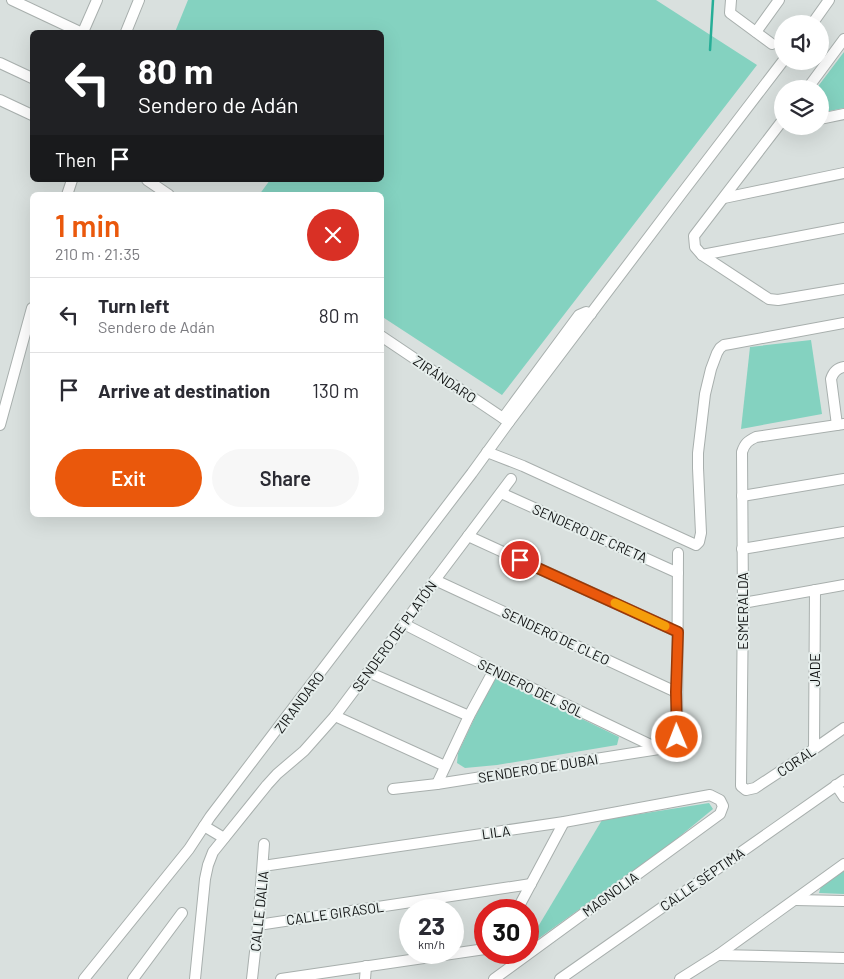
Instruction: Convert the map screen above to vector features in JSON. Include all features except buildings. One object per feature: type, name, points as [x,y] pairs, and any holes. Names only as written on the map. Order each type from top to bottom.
[{"type":"street","points":[[12,0],[28,4],[78,30]]},
{"type":"street","points":[[83,30],[97,0]]},
{"type":"street","points":[[127,30],[139,0]]},
{"type":"street","points":[[731,0],[730,13],[772,44]]},
{"type":"street","points":[[756,32],[779,0]]},
{"type":"street","points":[[818,15],[829,0]]},
{"type":"street","points":[[813,80],[844,39]]},
{"type":"street","points":[[0,63],[30,77]]},
{"type":"street","name":"ZIRANDARO","points":[[84,979],[189,849],[204,826],[472,473],[506,420],[579,315],[586,312],[591,314],[776,70]]},
{"type":"street","points":[[0,100],[30,114]]},
{"type":"street","points":[[829,116],[844,114]]},
{"type":"street","points":[[774,134],[694,236],[695,247],[702,255],[769,299],[778,300],[844,289]]},
{"type":"street","points":[[724,198],[844,173]]},
{"type":"street","points":[[150,182],[165,192]]},
{"type":"street","points":[[702,255],[844,228]]},
{"type":"street","points":[[0,425],[30,315]]},
{"type":"street","points":[[487,452],[523,466],[696,544],[699,542],[701,533],[698,453],[705,394],[711,369],[720,348],[730,344],[844,323]]},
{"type":"street","name":"ZIRÁNDARO","points":[[384,338],[506,420]]},
{"type":"street","points":[[841,424],[831,379],[835,371],[843,368]]},
{"type":"street","name":"ESMERALDA","points":[[746,790],[742,786],[742,452],[747,441],[756,437],[841,424]]},
{"type":"street","name":"SENDERO DE PLATÓN","points":[[195,979],[204,888],[208,865],[213,852],[276,774],[304,751],[335,716],[511,479]]},
{"type":"street","points":[[742,496],[844,479]]},
{"type":"street","name":"SENDERO DE CRETA","points":[[501,493],[678,573]]},
{"type":"street","points":[[742,549],[844,532]]},
{"type":"street","points":[[468,536],[678,632]]},
{"type":"street","points":[[676,692],[678,553]]},
{"type":"street","name":"SENDERO DE CLEO","points":[[435,580],[676,692]]},
{"type":"street","points":[[742,603],[844,585]]},
{"type":"street","name":"JADE","points":[[814,749],[815,590]]},
{"type":"street","name":"SENDERO DEL SOL","points":[[404,624],[494,670],[659,749]]},
{"type":"street","points":[[437,784],[469,716],[494,670]]},
{"type":"street","points":[[368,672],[469,716]]},
{"type":"street","name":"SENDERO DE DUBAI","points":[[393,789],[437,784],[672,746],[677,737],[676,692]]},
{"type":"street","points":[[335,716],[446,766]]},
{"type":"street","name":"CORAL","points":[[746,790],[755,788],[844,728]]},
{"type":"street","points":[[840,782],[844,797]]},
{"type":"street","name":"CALLE SÉPTIMA","points":[[560,979],[840,782]]},
{"type":"street","name":"LILA","points":[[263,866],[564,822],[710,795],[720,800],[723,806]]},
{"type":"street","name":"MAGNOLIA","points":[[494,979],[720,814],[723,806]]},
{"type":"street","points":[[522,899],[564,822]]},
{"type":"street","points":[[204,826],[224,838]]},
{"type":"street","name":"CALLE DALIA","points":[[252,979],[264,844]]},
{"type":"street","points":[[680,979],[718,955],[844,864]]},
{"type":"street","name":"CALLE GIRASOL","points":[[258,925],[530,884]]},
{"type":"street","points":[[795,900],[844,901]]},
{"type":"street","points":[[136,977],[182,914]]},
{"type":"street","points":[[281,979],[305,977],[474,951]]},
{"type":"street","points":[[718,955],[844,958]]},
{"type":"street","points":[[364,979],[366,966]]},
{"type":"green space","points":[[188,0],[656,0],[757,65],[502,395],[384,318],[384,192],[261,192],[269,182],[384,182],[384,30],[176,30]]},
{"type":"green space","points":[[844,52],[844,108],[829,111],[829,80],[823,80]]},
{"type":"green space","points":[[811,340],[822,414],[741,429],[750,347]]},
{"type":"green space","points":[[498,678],[619,737],[617,745],[497,765],[465,768],[457,763],[458,753],[493,679]]},
{"type":"green space","points":[[709,803],[713,809],[668,846],[539,938],[539,925],[602,820]]},
{"type":"green space","points":[[844,870],[844,894],[819,893],[821,886]]},
{"type":"waterway","points":[[710,50],[713,0]]},
{"type":"slow traffic","points":[[615,603],[665,626]]},
{"type":"route","points":[[520,560],[678,632],[677,737]]}]
